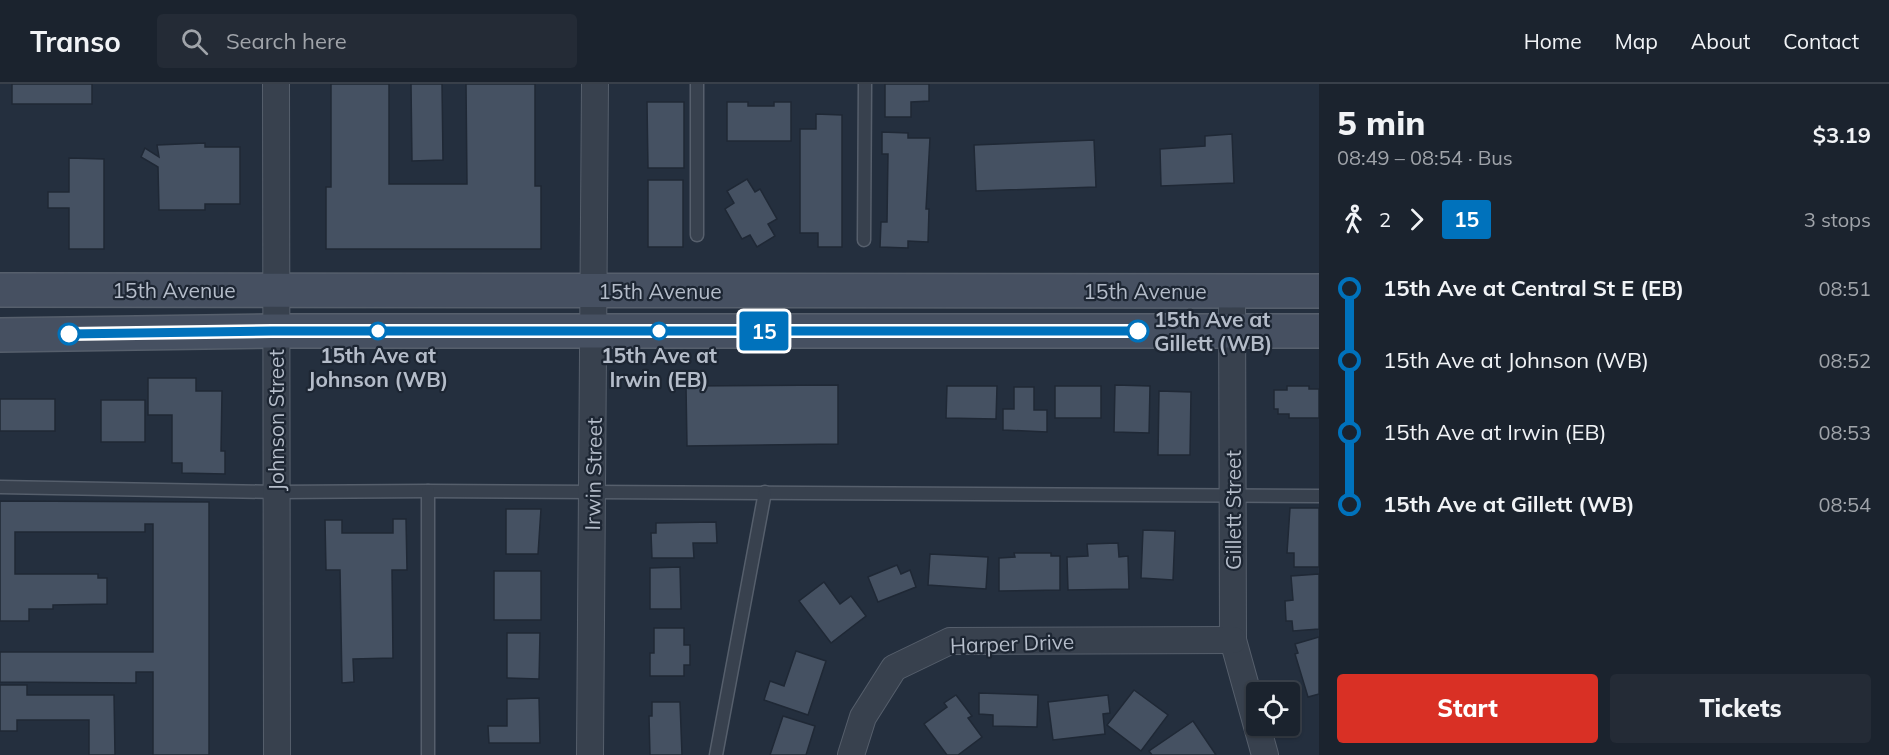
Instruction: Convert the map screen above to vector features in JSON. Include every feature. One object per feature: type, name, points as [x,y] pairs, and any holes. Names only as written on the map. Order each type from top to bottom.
[{"type":"main road","name":"15th Avenue","points":[[0,290],[1319,291]]},
{"type":"main road","name":"15th Avenue","points":[[0,335],[275,331],[1319,331]]},
{"type":"street","name":"Johnson Street","points":[[276,84],[277,755]]},
{"type":"street","name":"Irwin Street","points":[[590,755],[595,331],[595,84]]},
{"type":"street","name":"Gillett Street","points":[[1232,291],[1233,640],[1265,755]]},
{"type":"street","name":"Harper Drive","points":[[851,755],[863,717],[894,668],[950,641],[1233,640]]},
{"type":"lane","points":[[697,84],[697,235]]},
{"type":"lane","points":[[864,84],[864,240]]},
{"type":"lane","points":[[0,487],[276,492],[765,492],[1319,496]]},
{"type":"lane","points":[[428,491],[428,755]]},
{"type":"lane","points":[[716,755],[765,492]]},
{"type":"building","points":[[12,84],[92,84],[92,104],[12,104]]},
{"type":"building","points":[[331,84],[389,84],[389,184],[467,184],[466,84],[535,84],[535,186],[541,186],[541,249],[326,249],[326,187],[331,187]]},
{"type":"building","points":[[411,84],[442,84],[443,160],[412,161]]},
{"type":"building","points":[[885,84],[929,84],[929,101],[911,102],[911,117],[885,117]]},
{"type":"building","points":[[647,102],[684,102],[684,168],[648,168]]},
{"type":"building","points":[[727,102],[748,102],[748,106],[774,106],[774,102],[791,102],[791,141],[727,141]]},
{"type":"building","points":[[816,114],[842,115],[842,247],[818,247],[818,233],[800,233],[800,129],[816,129]]},
{"type":"building","points":[[882,132],[908,133],[908,138],[930,138],[926,209],[929,209],[928,242],[908,241],[908,248],[880,247],[881,222],[887,222],[888,154],[882,154]]},
{"type":"building","points":[[1232,134],[1234,183],[1161,186],[1160,149],[1205,146],[1205,136]]},
{"type":"building","points":[[1094,140],[1096,187],[976,191],[974,145]]},
{"type":"building","points":[[205,143],[205,147],[240,147],[240,204],[205,204],[205,210],[159,210],[158,167],[141,157],[145,148],[159,157],[157,145]]},
{"type":"building","points":[[69,158],[104,159],[104,249],[69,249],[69,208],[48,208],[48,192],[69,192]]},
{"type":"building","points":[[747,179],[755,192],[760,189],[777,219],[768,224],[775,236],[757,247],[750,235],[742,239],[725,209],[734,203],[727,191]]},
{"type":"building","points":[[648,180],[683,180],[683,247],[648,247]]},
{"type":"building","points":[[148,378],[196,378],[196,391],[222,391],[221,451],[225,451],[225,474],[182,473],[182,463],[172,463],[172,415],[148,415]]},
{"type":"building","points":[[838,385],[838,444],[687,446],[686,386]]},
{"type":"building","points":[[1115,385],[1150,386],[1149,433],[1114,432]]},
{"type":"building","points":[[947,386],[997,386],[996,419],[946,418]]},
{"type":"building","points":[[1055,386],[1101,386],[1101,418],[1055,418]]},
{"type":"building","points":[[1287,386],[1309,386],[1309,389],[1319,389],[1319,418],[1289,418],[1289,414],[1278,414],[1278,409],[1274,409],[1274,390],[1287,390]]},
{"type":"building","points":[[1014,387],[1034,387],[1034,410],[1047,410],[1047,432],[1003,430],[1003,409],[1014,409]]},
{"type":"building","points":[[1159,391],[1191,392],[1190,455],[1158,455]]},
{"type":"building","points":[[0,399],[55,399],[55,431],[0,431]]},
{"type":"building","points":[[101,400],[145,400],[145,442],[101,442]]},
{"type":"building","points":[[0,501],[209,502],[209,755],[153,755],[153,672],[136,672],[136,683],[0,682],[0,652],[153,652],[153,524],[145,524],[145,532],[15,532],[15,574],[98,574],[98,578],[107,578],[107,604],[53,605],[53,609],[29,609],[29,621],[0,621]]},
{"type":"building","points":[[1290,508],[1319,508],[1319,567],[1294,567],[1294,553],[1287,553]]},
{"type":"building","points":[[506,509],[541,509],[538,554],[506,554]]},
{"type":"building","points":[[393,519],[406,519],[407,570],[392,570],[393,658],[353,659],[354,682],[342,683],[340,570],[326,570],[325,520],[342,520],[342,533],[393,533]]},
{"type":"building","points":[[716,522],[717,543],[693,543],[694,558],[652,558],[651,533],[656,533],[656,523]]},
{"type":"building","points":[[1143,530],[1175,531],[1173,580],[1141,578]]},
{"type":"building","points":[[1118,543],[1119,557],[1128,556],[1129,589],[1068,590],[1067,557],[1088,556],[1087,544]]},
{"type":"building","points":[[1014,553],[1051,553],[1051,556],[1060,556],[1060,590],[999,591],[999,558],[1015,557]]},
{"type":"building","points":[[930,554],[988,557],[986,589],[928,585]]},
{"type":"building","points":[[897,565],[901,574],[910,570],[916,587],[878,602],[868,577]]},
{"type":"building","points":[[680,567],[681,609],[650,609],[650,568]]},
{"type":"building","points":[[494,571],[541,571],[541,620],[494,620]]},
{"type":"building","points":[[1319,574],[1319,629],[1293,631],[1292,621],[1286,621],[1285,601],[1293,600],[1291,576]]},
{"type":"building","points":[[824,582],[840,604],[851,596],[866,616],[831,643],[799,601]]},
{"type":"building","points":[[654,628],[684,628],[684,645],[690,645],[690,665],[684,665],[684,676],[650,676],[650,653],[654,653]]},
{"type":"building","points":[[507,633],[540,633],[539,679],[507,678]]},
{"type":"building","points":[[1319,637],[1319,694],[1308,697],[1295,654],[1298,653],[1295,644]]},
{"type":"building","points":[[796,651],[826,661],[808,715],[764,700],[770,681],[784,686]]},
{"type":"building","points":[[0,685],[27,685],[27,695],[114,695],[115,755],[89,755],[89,720],[17,720],[17,731],[0,731]]},
{"type":"building","points":[[1134,690],[1168,715],[1141,751],[1107,725]]},
{"type":"building","points":[[979,693],[1038,695],[1037,727],[993,726],[993,715],[979,714]]},
{"type":"building","points":[[956,695],[972,716],[968,718],[982,737],[958,755],[947,755],[924,724],[947,707],[944,703]]},
{"type":"building","points":[[1108,695],[1110,713],[1103,714],[1105,734],[1053,740],[1048,702]]},
{"type":"building","points":[[539,698],[540,743],[489,743],[488,726],[507,726],[507,699]]},
{"type":"building","points":[[652,702],[680,702],[682,755],[650,755],[649,716],[652,716]]},
{"type":"building","points":[[783,716],[815,726],[806,755],[770,755]]},
{"type":"building","points":[[1193,721],[1216,755],[1152,755],[1149,751]]},
{"type":"bus line","name":"15","points":[[69,334],[272,331],[1138,331]]},
{"type":"place","name":"15th Ave at Johnson (WB)","points":[[378,331]]},
{"type":"place","name":"15th Ave at Irwin (EB)","points":[[659,331]]},
{"type":"place","name":"15th Ave at Gillett (WB)","points":[[1138,331]]}]
